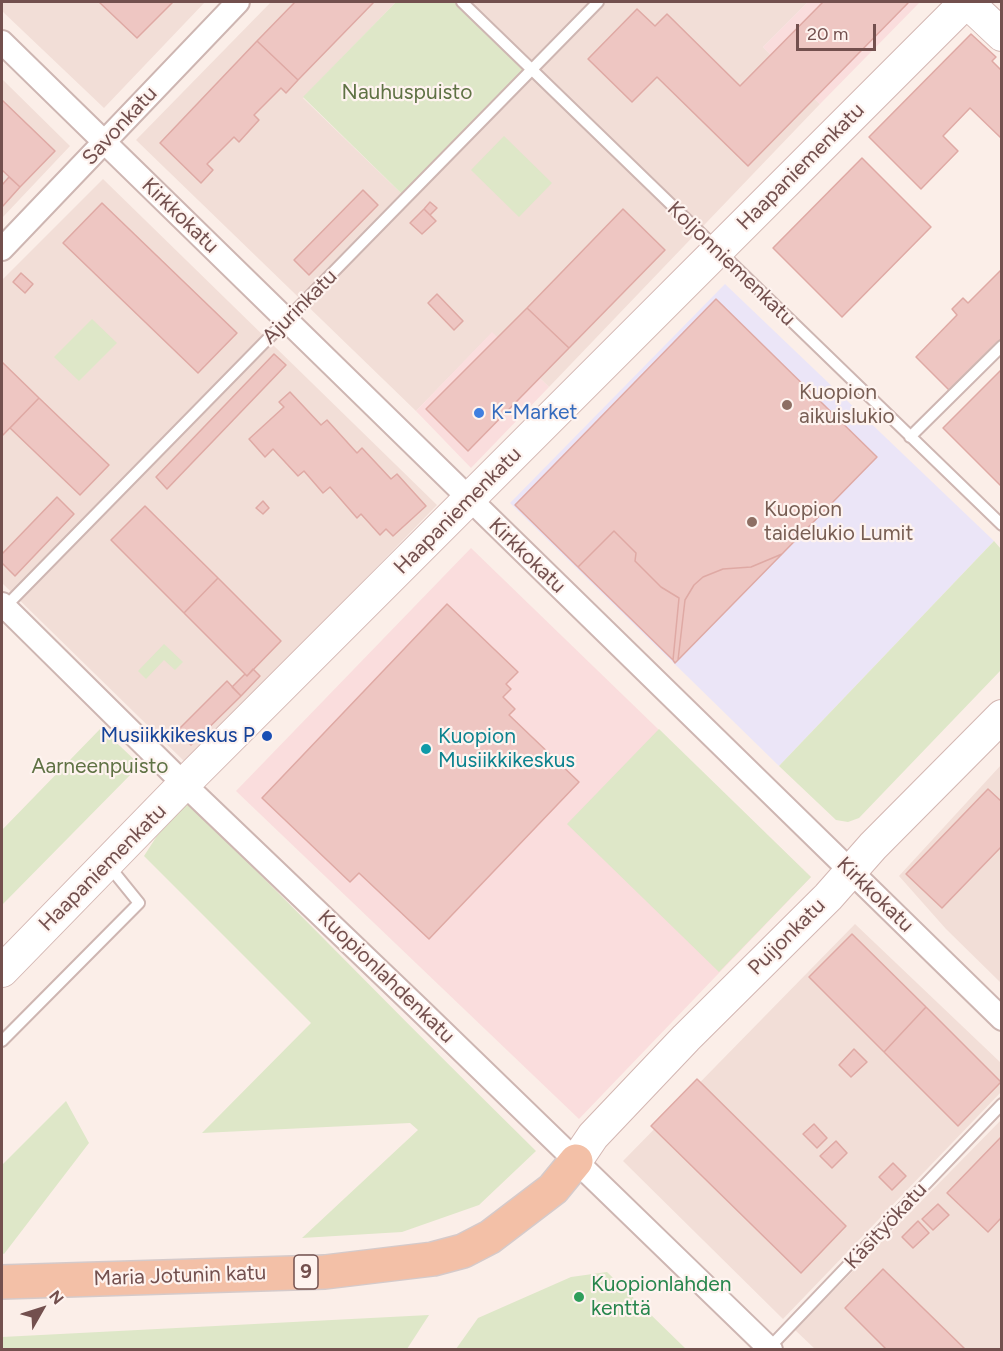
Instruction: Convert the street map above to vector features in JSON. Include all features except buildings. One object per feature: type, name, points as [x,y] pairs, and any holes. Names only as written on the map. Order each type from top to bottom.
[{"type":"main road","points":[[967,2],[1002,34]]},
{"type":"main road","name":"Haapaniemenkatu","points":[[2,971],[184,784],[967,2]]},
{"type":"main road","name":"Puijonkatu","points":[[576,1161],[593,1136],[678,1047],[828,897],[1002,716]]},
{"type":"main road","name":"Maria Jotunin katu","points":[[2,1282],[325,1272],[433,1259],[463,1251],[490,1237],[553,1189],[576,1161]]},
{"type":"street","name":"Savonkatu","points":[[2,249],[238,2]]},
{"type":"street","name":"Kirkkokatu","points":[[2,42],[1002,1019]]},
{"type":"street","name":"Kuopionlahdenkatu","points":[[3,607],[770,1349]]},
{"type":"lane","name":"Koljonniemenkatu","points":[[462,2],[1002,525]]},
{"type":"lane","name":"Ajurinkatu","points":[[3,607],[598,2]]},
{"type":"lane","points":[[910,437],[1002,346]]},
{"type":"lane","points":[[2,1041],[139,903],[107,864]]},
{"type":"lane","name":"Käsityökatu","points":[[770,1349],[1002,1104]]},
{"type":"shaded area","points":[[2,2],[205,2],[104,108],[2,11]]},
{"type":"shaded area","points":[[271,2],[396,2],[303,98],[406,198],[461,2],[808,2],[763,47],[820,104],[549,387],[492,333],[416,411],[136,140]]},
{"type":"shaded area","points":[[808,2],[920,2],[820,104],[763,47]]},
{"type":"shaded area","points":[[2,79],[70,146],[2,218]]},
{"type":"shaded area","points":[[103,179],[437,505],[186,763],[2,583],[2,280]]},
{"type":"shaded area","name":"Kuopion taidelukio Lumit","points":[[725,284],[994,541],[779,766],[510,503]]},
{"type":"shaded area","points":[[492,332],[549,387],[471,468],[416,411]]},
{"type":"shaded area","points":[[471,548],[811,877],[579,1119],[236,791]]},
{"type":"shaded area","points":[[1001,765],[1001,983],[946,929],[899,876]]},
{"type":"shaded area","points":[[855,924],[1001,1063],[1001,1092],[783,1319],[623,1161]]},
{"type":"shaded area","points":[[1001,1120],[1001,1349],[815,1349],[795,1330]]},
{"type":"green space","name":"Nauhuspuisto","points":[[396,2],[461,2],[531,69],[406,198],[303,97]]},
{"type":"green space","points":[[504,136],[552,183],[519,217],[471,170]]},
{"type":"green space","points":[[92,319],[117,343],[79,381],[54,357]]},
{"type":"green space","points":[[994,541],[1001,549],[1001,670],[859,818],[848,822],[836,820],[779,766]]},
{"type":"green space","points":[[164,644],[183,662],[175,670],[164,660],[146,679],[138,671]]},
{"type":"green space","name":"Aarneenpuisto","points":[[101,728],[140,765],[2,905],[2,830]]},
{"type":"green space","points":[[659,729],[811,877],[719,972],[567,824]]},
{"type":"green space","points":[[184,798],[536,1151],[479,1205],[402,1232],[302,1238],[418,1130],[410,1123],[202,1133],[311,1023],[144,856]]},
{"type":"green space","points":[[66,1101],[89,1143],[4,1254],[2,1253],[2,1165]]},
{"type":"green space","name":"Kuopionlahden kenttä","points":[[607,1272],[686,1349],[456,1349],[478,1318],[571,1277]]},
{"type":"green space","points":[[429,1315],[407,1349],[2,1349],[2,1337]]},
{"type":"place","name":"Kuopion aikuislukio","points":[[787,405]]},
{"type":"place","name":"K-Market","points":[[479,413]]},
{"type":"place","name":"Kuopion taidelukio Lumit","points":[[752,522]]},
{"type":"place","name":"Musiikkikeskus P","points":[[267,736]]},
{"type":"place","name":"Kuopion Musiikkikeskus","points":[[426,749]]},
{"type":"place","name":"Kuopionlahden kenttä","points":[[579,1297]]}]
